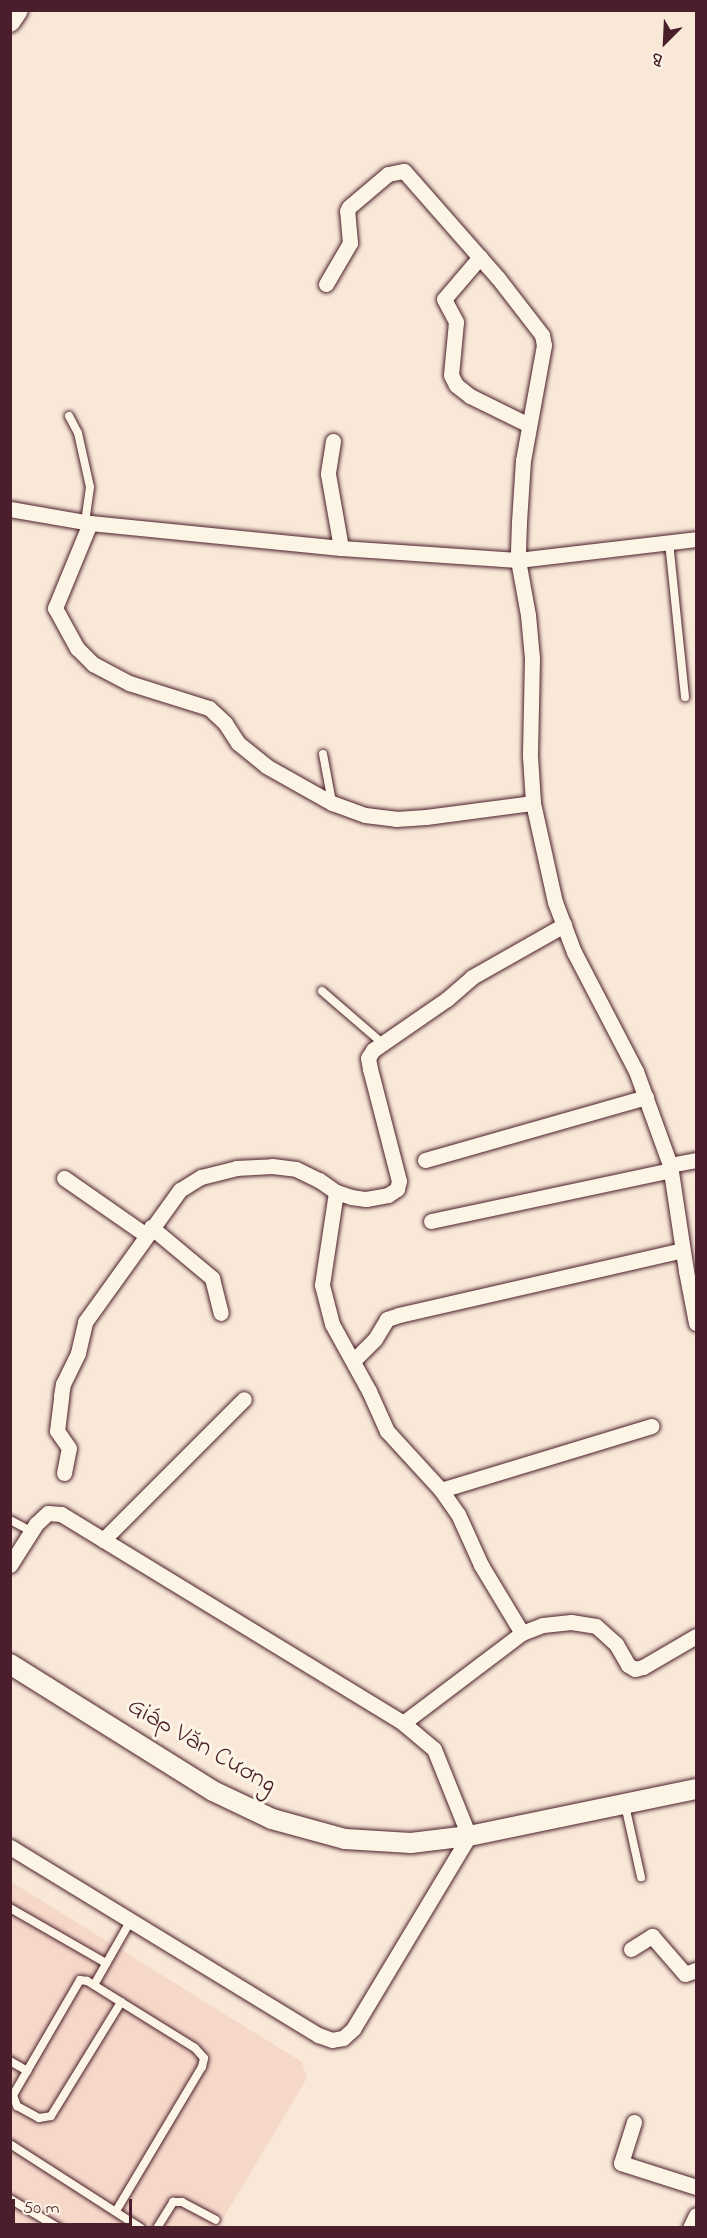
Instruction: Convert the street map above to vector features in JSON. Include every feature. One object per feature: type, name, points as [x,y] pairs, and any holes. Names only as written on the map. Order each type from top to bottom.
[{"type":"street","points":[[10,22],[18,10]]},
{"type":"street","points":[[326,284],[350,243],[347,212],[396,170],[404,171],[480,257],[542,335],[543,345],[520,489],[518,560],[528,615],[532,658],[530,756],[533,803],[555,902],[574,952],[636,1071],[670,1167],[682,1250],[696,1323]]},
{"type":"street","points":[[480,257],[444,299],[456,322],[451,375],[456,385],[470,396],[529,425]]},
{"type":"street","points":[[333,441],[328,474],[341,548]]},
{"type":"street","points":[[10,509],[87,522],[341,548],[518,560],[696,539]]},
{"type":"street","points":[[87,522],[55,608],[77,648],[93,664],[129,683],[209,708],[225,723],[238,743],[267,766],[332,803],[365,815],[396,819],[533,803]]},
{"type":"street","points":[[64,1473],[69,1448],[57,1431],[63,1384],[78,1353],[85,1322],[148,1231],[180,1190],[201,1177],[236,1168],[272,1166],[296,1169],[319,1180],[336,1192],[366,1199],[388,1195],[397,1189],[399,1181],[369,1058],[382,1043],[447,999],[472,977],[564,925]]},
{"type":"street","points":[[425,1160],[646,1097]]},
{"type":"street","points":[[431,1221],[696,1160]]},
{"type":"street","points":[[64,1178],[148,1231],[212,1278],[218,1291],[221,1313]]},
{"type":"street","points":[[336,1192],[322,1285],[332,1324],[387,1431],[441,1490],[468,1533],[481,1565],[522,1633]]},
{"type":"street","points":[[353,1361],[375,1340],[387,1320],[399,1314],[682,1250]]},
{"type":"street","points":[[103,1540],[244,1399]]},
{"type":"street","points":[[441,1490],[651,1426]]},
{"type":"street","points":[[10,1565],[31,1531],[48,1514],[61,1514],[403,1723],[434,1749],[469,1836],[353,2029],[343,2038],[332,2040],[318,2035],[10,1847]]},
{"type":"street","points":[[403,1723],[522,1633],[543,1625],[571,1622],[596,1626],[616,1644],[628,1665],[636,1669],[696,1636]]},
{"type":"street","name":"Giáp Văn Cương","points":[[10,1664],[213,1791],[272,1819],[345,1839],[411,1843],[469,1836],[696,1789]]},
{"type":"street","points":[[631,1949],[652,1936],[685,1974],[696,1970]]},
{"type":"street","points":[[634,2122],[621,2163],[696,2187]]},
{"type":"street","points":[[690,2228],[696,2215]]},
{"type":"lane","points":[[69,416],[78,433],[90,487],[87,522]]},
{"type":"lane","points":[[669,542],[685,697]]},
{"type":"lane","points":[[323,754],[332,803]]},
{"type":"lane","points":[[322,991],[382,1043]]},
{"type":"lane","points":[[10,1520],[31,1531]]},
{"type":"lane","points":[[625,1805],[640,1877]]},
{"type":"lane","points":[[10,1908],[106,1963]]},
{"type":"lane","points":[[94,1984],[130,1922]]},
{"type":"lane","points":[[116,2211],[202,2067],[204,2058],[195,2048],[121,2001],[94,1984],[80,1980],[13,2095],[17,2106],[45,2119],[51,2116],[121,2001]]},
{"type":"lane","points":[[10,2061],[27,2071]]},
{"type":"lane","points":[[10,2144],[141,2228]]},
{"type":"lane","points":[[10,2199],[59,2228]]},
{"type":"lane","points":[[157,2228],[173,2202],[182,2202],[216,2220]]},
{"type":"shaded area","points":[[10,1881],[302,2062],[307,2078],[218,2227],[11,2227]]}]
